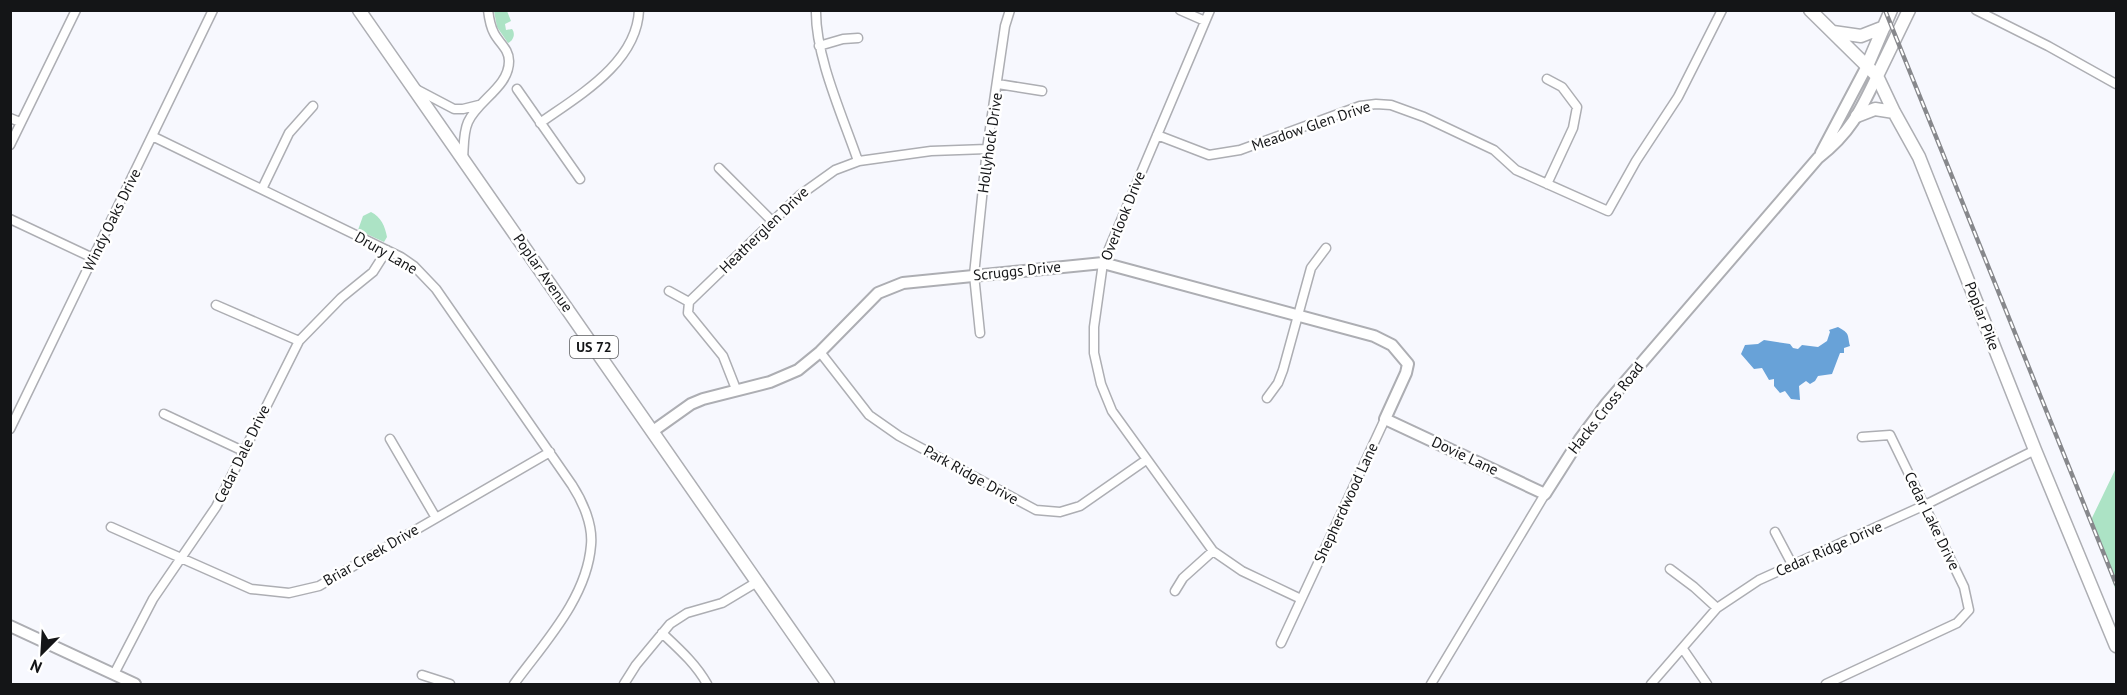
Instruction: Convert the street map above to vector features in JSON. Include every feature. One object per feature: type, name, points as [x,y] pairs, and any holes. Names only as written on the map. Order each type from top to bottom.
[{"type":"main road","name":"Poplar Avenue","points":[[359,10],[828,684]]},
{"type":"main road","name":"Poplar Pike","points":[[1810,10],[1877,76],[1919,157],[2035,450],[2116,646]]},
{"type":"main road","name":"Hacks Cross Road","points":[[1867,66],[1891,10]]},
{"type":"main road","name":"Hacks Cross Road","points":[[1877,76],[1909,10]]},
{"type":"main road","points":[[1832,31],[1861,36],[1884,27]]},
{"type":"main road","points":[[1857,116],[1875,109],[1894,112]]},
{"type":"street","points":[[10,145],[76,10]]},
{"type":"street","name":"Windy Oaks Drive","points":[[10,429],[213,10]]},
{"type":"street","points":[[463,159],[466,125],[479,105],[499,85],[509,60],[506,49],[491,27],[488,10]]},
{"type":"street","points":[[540,123],[601,80],[625,52],[639,19],[639,10]]},
{"type":"street","points":[[816,10],[819,46],[858,161]]},
{"type":"street","name":"Hollyhock Drive","points":[[980,333],[974,275],[987,149],[1005,26],[1010,10]]},
{"type":"street","points":[[1180,10],[1205,21]]},
{"type":"street","name":"Overlook Drive","points":[[1210,10],[1103,263],[1094,327],[1095,361],[1112,411],[1213,551],[1242,571],[1301,598]]},
{"type":"street","name":"Meadow Glen Drive","points":[[1157,135],[1209,155],[1240,150],[1360,106],[1391,105],[1424,117],[1494,150],[1512,167],[1608,212],[1636,161],[1683,89],[1722,10]]},
{"type":"street","points":[[1976,10],[2048,46],[2116,84]]},
{"type":"street","points":[[819,46],[843,39],[858,38]]},
{"type":"street","name":"Hacks Cross Road","points":[[1818,158],[1867,66]]},
{"type":"street","name":"Hacks Cross Road","points":[[1431,684],[1545,494],[1606,403],[1818,158],[1836,144],[1852,125],[1877,76]]},
{"type":"street","points":[[1547,184],[1573,128],[1576,107],[1562,87],[1548,80]]},
{"type":"street","points":[[998,84],[1042,91]]},
{"type":"street","points":[[413,87],[454,109],[479,105]]},
{"type":"street","points":[[517,89],[580,179]]},
{"type":"street","points":[[262,189],[289,134],[313,106]]},
{"type":"street","points":[[10,118],[20,123]]},
{"type":"street","name":"Drury Lane","points":[[152,136],[408,262],[430,282],[550,452],[582,501],[588,518],[592,544],[585,575],[569,607],[514,684]]},
{"type":"street","name":"Heatherglen Drive","points":[[689,302],[772,221],[818,181],[835,170],[858,161],[931,151],[987,149]]},
{"type":"street","points":[[719,168],[772,221]]},
{"type":"street","points":[[10,219],[93,258]]},
{"type":"street","points":[[1267,398],[1281,376],[1311,268],[1326,248]]},
{"type":"street","name":"Cedar Dale Drive","points":[[114,674],[147,608],[216,507],[299,341],[341,298],[373,272],[387,250]]},
{"type":"street","name":"Scruggs Drive","points":[[653,431],[692,404],[736,389],[770,382],[798,370],[820,352],[878,293],[903,283],[1103,263],[1374,336],[1392,345],[1408,364]]},
{"type":"street","points":[[669,291],[689,302],[688,314],[723,356],[736,389]]},
{"type":"street","points":[[216,305],[299,341]]},
{"type":"street","name":"Park Ridge Drive","points":[[820,352],[868,415],[899,436],[1036,510],[1060,512],[1080,506],[1146,460]]},
{"type":"street","name":"Shepherdwood Lane","points":[[1281,642],[1385,419],[1408,364]]},
{"type":"street","points":[[164,414],[243,451]]},
{"type":"street","name":"Dovie Lane","points":[[1385,419],[1545,494]]},
{"type":"street","name":"Cedar Lake Drive","points":[[1826,684],[1957,623],[1969,610],[1964,587],[1890,435],[1862,437]]},
{"type":"street","points":[[390,439],[436,518]]},
{"type":"street","name":"Cedar Ridge Drive","points":[[1651,684],[1717,608],[1759,580],[1925,505],[2035,450]]},
{"type":"street","name":"Briar Creek Drive","points":[[111,527],[251,590],[296,592],[319,586],[550,452]]},
{"type":"street","points":[[1775,532],[1793,566]]},
{"type":"street","points":[[1175,591],[1189,572],[1213,551]]},
{"type":"street","points":[[1670,569],[1717,608]]},
{"type":"street","points":[[624,684],[636,665],[670,624],[687,613],[722,603],[757,582]]},
{"type":"street","points":[[10,626],[135,684]]},
{"type":"street","points":[[662,633],[685,654],[702,674],[707,684]]},
{"type":"street","points":[[1683,649],[1707,684]]},
{"type":"street","points":[[422,675],[450,684]]},
{"type":"green space","points":[[494,11],[507,11],[511,21],[505,24],[506,30],[512,29],[514,33],[513,39],[508,43],[497,27]]},
{"type":"green space","points":[[371,212],[380,219],[384,226],[387,237],[384,242],[358,230],[363,216]]},
{"type":"green space","points":[[2116,468],[2116,591],[2091,520]]},
{"type":"water","points":[[1838,327],[1847,334],[1850,346],[1844,348],[1844,353],[1840,353],[1832,374],[1818,376],[1810,384],[1806,381],[1799,386],[1800,400],[1791,399],[1785,391],[1780,393],[1774,386],[1774,379],[1769,380],[1762,368],[1754,369],[1741,354],[1745,345],[1758,344],[1764,340],[1790,344],[1793,348],[1798,349],[1802,345],[1818,347],[1827,341],[1829,330]]},
{"type":"railway","points":[[1885,10],[2116,584]]}]
